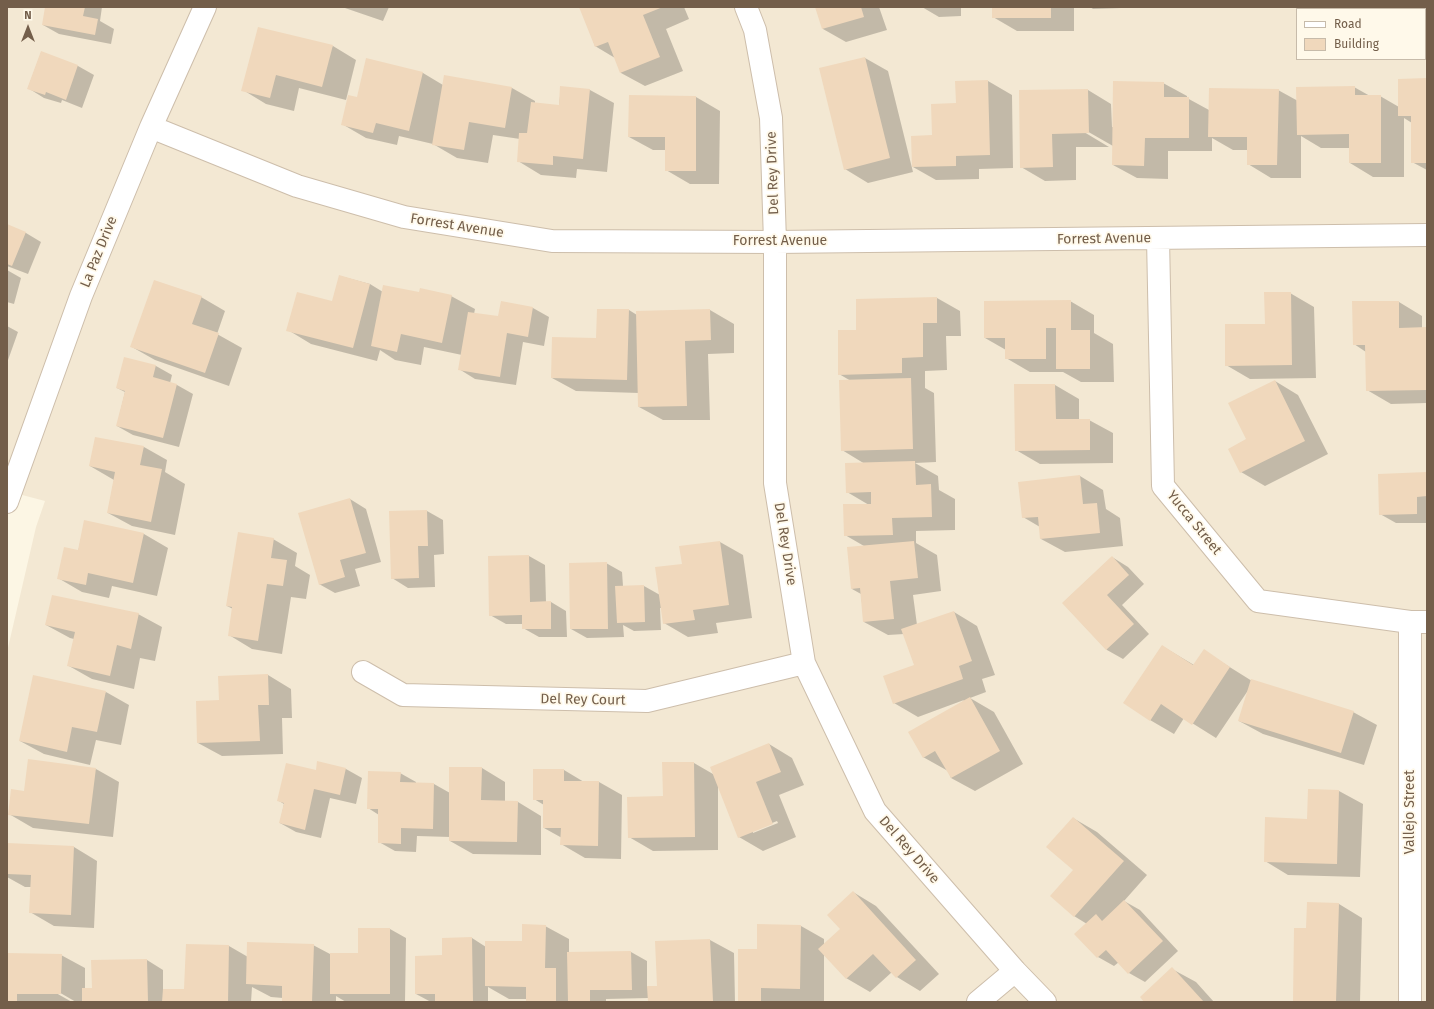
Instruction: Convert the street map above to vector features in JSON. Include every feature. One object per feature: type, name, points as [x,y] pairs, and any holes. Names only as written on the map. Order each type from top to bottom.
[{"type":"street","name":"La Paz Drive","points":[[7,502],[81,296],[150,127],[205,7]]},
{"type":"street","name":"Del Rey Drive","points":[[746,7],[755,30],[771,118],[775,242],[775,483],[804,663],[875,811],[1015,971],[1045,1002]]},
{"type":"street","name":"Forrest Avenue","points":[[150,127],[296,186],[404,217],[552,241],[775,242],[1427,235]]},
{"type":"street","name":"Yucca Street","points":[[1158,238],[1163,486],[1258,601],[1418,622]]},
{"type":"street","name":"Vallejo Street","points":[[1410,1002],[1418,622]]},
{"type":"street","name":"Del Rey Court","points":[[363,672],[403,695],[647,701],[804,663]]},
{"type":"street","points":[[978,1002],[1015,971]]},
{"type":"shaded area","points":[[7,7],[1427,7],[1427,1002],[7,1002],[7,652],[36,527],[45,501],[7,491]]},
{"type":"building","points":[[45,7],[85,7],[83,16],[98,19],[95,35],[42,25]]},
{"type":"building","points":[[579,7],[663,7],[643,15],[660,57],[620,73],[608,42],[595,47]]},
{"type":"building","points":[[815,7],[861,7],[864,17],[822,29]]},
{"type":"building","points":[[992,7],[1051,7],[1051,18],[992,18]]},
{"type":"building","points":[[258,27],[333,45],[322,87],[276,75],[270,98],[241,91]]},
{"type":"building","points":[[41,51],[78,65],[66,100],[46,92],[45,95],[27,89]]},
{"type":"building","points":[[865,57],[890,158],[844,170],[819,68]]},
{"type":"building","points":[[366,58],[423,72],[409,131],[376,123],[373,133],[341,125],[348,95],[357,97]]},
{"type":"building","points":[[444,75],[512,87],[505,128],[469,122],[464,150],[432,145]]},
{"type":"building","points":[[1427,78],[1427,163],[1411,163],[1411,116],[1398,116],[1398,79]]},
{"type":"building","points":[[988,80],[990,155],[956,156],[956,166],[912,167],[911,136],[932,135],[931,104],[956,103],[955,81]]},
{"type":"building","points":[[1113,81],[1164,82],[1164,97],[1189,97],[1189,138],[1145,138],[1144,166],[1112,165]]},
{"type":"building","points":[[560,86],[590,89],[583,159],[553,156],[553,165],[517,162],[519,133],[527,133],[531,102],[559,105]]},
{"type":"building","points":[[1355,86],[1355,95],[1381,95],[1381,163],[1349,163],[1349,134],[1297,135],[1296,87]]},
{"type":"building","points":[[1209,88],[1279,89],[1277,165],[1247,165],[1247,137],[1208,137]]},
{"type":"building","points":[[1088,89],[1089,133],[1052,134],[1053,167],[1020,168],[1019,90]]},
{"type":"building","points":[[629,95],[696,96],[696,171],[665,171],[665,137],[628,137]]},
{"type":"building","points":[[7,224],[26,232],[12,266],[7,264]]},
{"type":"building","points":[[339,275],[370,284],[353,348],[286,331],[297,292],[332,301]]},
{"type":"building","points":[[154,280],[202,296],[192,324],[219,333],[205,373],[130,347]]},
{"type":"building","points":[[383,285],[419,292],[420,288],[452,295],[442,343],[401,334],[397,352],[371,346]]},
{"type":"building","points":[[1264,292],[1291,292],[1292,365],[1225,366],[1225,324],[1265,324]]},
{"type":"building","points":[[937,297],[937,323],[923,323],[923,357],[902,358],[902,373],[838,375],[838,330],[856,330],[856,299]]},
{"type":"building","points":[[1071,300],[1071,330],[1090,330],[1090,369],[1056,369],[1056,328],[1046,328],[1046,359],[1005,359],[1005,338],[984,338],[984,301]]},
{"type":"building","points":[[501,301],[533,307],[528,337],[507,333],[500,377],[458,370],[468,312],[498,316]]},
{"type":"building","points":[[1352,301],[1399,301],[1399,328],[1427,327],[1427,390],[1366,391],[1365,345],[1353,345]]},
{"type":"building","points":[[597,309],[629,309],[627,380],[551,378],[552,337],[596,338]]},
{"type":"building","points":[[710,309],[711,340],[685,341],[687,406],[638,407],[636,311]]},
{"type":"building","points":[[124,357],[156,365],[153,377],[177,384],[163,438],[116,426],[125,391],[116,388]]},
{"type":"building","points":[[911,378],[913,449],[841,451],[839,380]]},
{"type":"building","points":[[1275,380],[1305,441],[1240,473],[1228,449],[1246,439],[1228,403]]},
{"type":"building","points":[[1014,384],[1055,384],[1056,419],[1090,419],[1090,450],[1015,451]]},
{"type":"building","points":[[95,437],[144,446],[140,465],[162,469],[151,522],[107,513],[115,472],[89,466]]},
{"type":"building","points":[[915,461],[916,485],[931,484],[932,517],[892,518],[893,535],[844,536],[843,504],[871,504],[871,492],[846,493],[845,463]]},
{"type":"building","points":[[1427,472],[1427,496],[1417,497],[1417,514],[1379,515],[1378,474]]},
{"type":"building","points":[[1080,475],[1083,504],[1097,503],[1100,533],[1040,539],[1038,517],[1022,518],[1018,482]]},
{"type":"building","points":[[350,498],[366,553],[340,560],[345,577],[319,585],[298,513]]},
{"type":"building","points":[[427,510],[428,546],[418,546],[419,578],[391,579],[389,511]]},
{"type":"building","points":[[84,520],[144,533],[133,583],[88,573],[86,585],[57,579],[64,547],[78,550]]},
{"type":"building","points":[[238,532],[274,538],[271,558],[287,560],[283,586],[267,584],[258,641],[228,636],[232,607],[226,606]]},
{"type":"building","points":[[720,541],[729,605],[693,610],[695,620],[663,624],[655,567],[682,564],[679,546]]},
{"type":"building","points":[[914,541],[918,578],[890,581],[894,619],[863,622],[860,588],[851,589],[847,547]]},
{"type":"building","points":[[529,555],[530,602],[551,601],[551,629],[522,629],[522,615],[489,616],[488,556]]},
{"type":"building","points":[[1112,556],[1129,575],[1107,595],[1134,624],[1106,650],[1062,603]]},
{"type":"building","points":[[607,562],[608,629],[570,629],[569,563]]},
{"type":"building","points":[[644,585],[645,622],[617,623],[615,586]]},
{"type":"building","points":[[52,595],[139,613],[131,649],[117,645],[110,676],[67,666],[75,632],[45,625]]},
{"type":"building","points":[[954,611],[972,661],[959,666],[963,679],[893,704],[883,676],[914,665],[901,629]]},
{"type":"building","points":[[1162,645],[1193,665],[1204,649],[1230,667],[1192,725],[1161,704],[1150,721],[1123,703]]},
{"type":"building","points":[[268,674],[269,705],[258,705],[260,741],[197,743],[196,701],[219,700],[218,676]]},
{"type":"building","points":[[33,675],[106,691],[97,732],[72,727],[67,752],[19,741]]},
{"type":"building","points":[[1251,679],[1354,711],[1341,753],[1238,721]]},
{"type":"building","points":[[970,697],[1000,751],[951,778],[935,751],[923,758],[908,732]]},
{"type":"building","points":[[769,743],[781,772],[756,782],[773,824],[738,838],[710,767]]},
{"type":"building","points":[[28,759],[96,768],[89,824],[8,815],[11,789],[24,791]]},
{"type":"building","points":[[317,761],[346,768],[340,795],[314,789],[305,830],[279,823],[284,803],[277,801],[286,763],[316,770]]},
{"type":"building","points":[[662,762],[694,762],[695,837],[628,838],[627,797],[663,796]]},
{"type":"building","points":[[449,767],[482,767],[481,800],[518,801],[517,842],[449,841]]},
{"type":"building","points":[[533,769],[564,769],[564,781],[599,781],[598,846],[560,845],[561,828],[543,828],[543,800],[533,800]]},
{"type":"building","points":[[368,771],[401,772],[400,782],[434,783],[433,829],[401,828],[401,844],[378,843],[378,809],[367,809]]},
{"type":"building","points":[[1308,789],[1339,790],[1337,864],[1264,862],[1265,817],[1307,819]]},
{"type":"building","points":[[1073,817],[1124,861],[1074,917],[1050,896],[1073,870],[1046,847]]},
{"type":"building","points":[[7,843],[74,846],[71,915],[29,913],[31,875],[7,874]]},
{"type":"building","points":[[853,891],[916,960],[896,978],[873,954],[846,979],[818,949],[840,929],[827,915]]},
{"type":"building","points":[[1124,900],[1163,941],[1128,974],[1106,950],[1097,958],[1074,934],[1096,914],[1102,921]]},
{"type":"building","points":[[1307,902],[1339,903],[1336,1002],[1293,1001],[1294,928],[1306,928]]},
{"type":"building","points":[[522,924],[546,925],[545,968],[556,968],[556,1002],[526,1002],[526,987],[485,986],[485,941],[522,941]]},
{"type":"building","points":[[757,924],[801,925],[800,989],[761,988],[761,1002],[738,1002],[738,949],[757,949]]},
{"type":"building","points":[[358,928],[390,928],[390,994],[330,994],[330,953],[358,953]]},
{"type":"building","points":[[472,937],[473,1002],[435,1002],[435,994],[415,994],[415,956],[442,955],[442,938]]},
{"type":"building","points":[[710,939],[713,1001],[648,1002],[647,986],[657,986],[655,941]]},
{"type":"building","points":[[247,942],[314,944],[312,1002],[282,1002],[282,986],[246,984]]},
{"type":"building","points":[[186,944],[229,945],[228,1002],[162,1002],[163,989],[184,989]]},
{"type":"building","points":[[631,951],[632,990],[590,990],[590,1002],[568,1002],[567,952]]},
{"type":"building","points":[[7,953],[62,954],[61,994],[17,994],[17,1002],[7,1002]]},
{"type":"building","points":[[147,959],[148,1002],[82,1002],[82,988],[92,988],[91,960]]},
{"type":"building","points":[[1172,967],[1204,1002],[1144,1002],[1140,997]]}]
